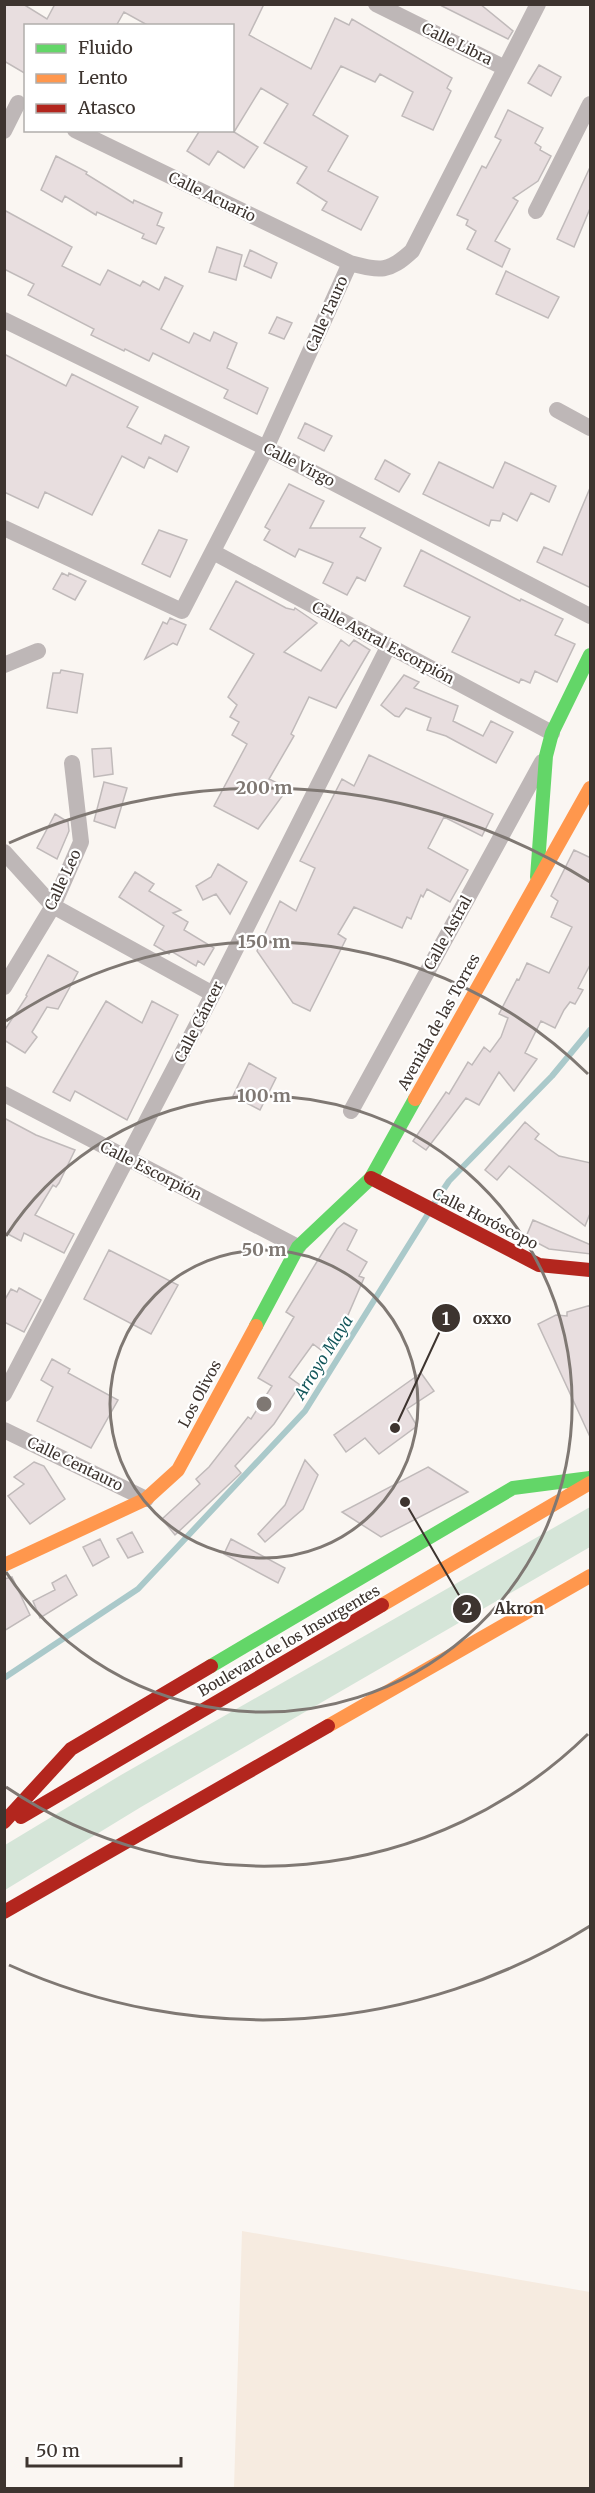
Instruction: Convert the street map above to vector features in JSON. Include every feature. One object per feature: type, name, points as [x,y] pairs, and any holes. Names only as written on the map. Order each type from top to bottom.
[{"type":"main road","name":"Avenida de las Torres","points":[[536,882],[546,756],[552,733],[591,655]]},
{"type":"main road","name":"Avenida de las Torres","points":[[371,1178],[536,882],[586,807],[591,788]]},
{"type":"main road","name":"Calle Horóscopo","points":[[371,1178],[451,1222],[538,1265],[591,1270]]},
{"type":"main road","name":"Los Olivos","points":[[4,1565],[146,1498],[178,1470],[298,1247],[371,1178]]},
{"type":"main road","points":[[4,1822],[71,1749],[489,1500],[513,1488],[591,1478]]},
{"type":"main road","name":"Boulevard de los Insurgentes","points":[[4,1827],[591,1483]]},
{"type":"main road","points":[[4,1912],[591,1575]]},
{"type":"street","name":"Calle Libra","points":[[376,4],[505,68]]},
{"type":"street","name":"Calle Tauro","points":[[4,528],[182,611],[266,448],[350,262],[380,270],[398,264],[412,250],[538,4]]},
{"type":"street","points":[[4,131],[16,102]]},
{"type":"street","points":[[536,211],[591,104]]},
{"type":"street","name":"Calle Acuario","points":[[79,132],[350,262]]},
{"type":"street","name":"Calle Virgo","points":[[4,320],[266,448],[591,616]]},
{"type":"street","points":[[557,410],[591,428]]},
{"type":"street","name":"Calle Astral Escorpión","points":[[213,552],[552,733]]},
{"type":"street","name":"Calle Cáncer","points":[[4,1394],[128,1160],[388,647]]},
{"type":"street","points":[[4,665],[38,651]]},
{"type":"street","name":"Calle Astral","points":[[351,1111],[546,756]]},
{"type":"street","name":"Calle Leo","points":[[4,987],[53,906],[81,842],[72,763]]},
{"type":"street","points":[[4,852],[53,906],[213,994]]},
{"type":"street","name":"Calle Escorpión","points":[[4,1094],[298,1247]]},
{"type":"street","name":"Calle Centauro","points":[[4,1430],[146,1498]]},
{"type":"shaded area","points":[[242,2231],[590,2292],[590,2488],[234,2488]]},
{"type":"green space","points":[[590,1507],[590,1547],[141,1807],[5,1890],[5,1845],[121,1775]]},
{"type":"building","points":[[4,4],[23,4],[47,19],[55,4],[264,4],[249,35],[311,69],[335,18],[349,25],[352,19],[452,78],[447,88],[451,91],[433,130],[402,116],[413,92],[380,74],[375,82],[341,66],[313,115],[348,136],[328,171],[378,197],[361,230],[322,210],[327,202],[297,183],[307,167],[264,143],[288,104],[261,88],[234,132],[234,24],[145,24],[124,12],[117,24],[24,24],[24,73],[4,61]]},
{"type":"building","points":[[438,4],[480,4],[513,31],[508,39]]},
{"type":"building","points":[[539,65],[561,77],[551,96],[528,83]]},
{"type":"building","points":[[508,110],[543,128],[535,143],[541,147],[540,150],[551,156],[538,181],[513,198],[518,201],[495,241],[510,249],[502,267],[467,249],[476,231],[466,225],[468,220],[457,215],[482,166],[486,168],[501,140],[495,137]]},
{"type":"building","points":[[199,132],[234,132],[258,147],[244,168],[218,151],[209,165],[187,151]]},
{"type":"building","points":[[56,156],[87,172],[86,174],[133,203],[134,200],[162,213],[157,225],[164,228],[156,244],[142,238],[144,234],[97,212],[96,215],[65,196],[62,202],[41,190]]},
{"type":"building","points":[[591,165],[591,206],[574,247],[557,239]]},
{"type":"building","points":[[4,210],[72,247],[62,266],[100,285],[108,270],[140,286],[143,281],[159,290],[165,277],[183,286],[161,329],[189,343],[194,333],[210,341],[214,332],[237,343],[227,368],[268,388],[257,414],[224,398],[228,390],[153,353],[149,361],[125,349],[124,351],[91,335],[94,329],[28,295],[34,284],[4,269]]},
{"type":"building","points":[[217,247],[242,255],[236,280],[209,272]]},
{"type":"building","points":[[250,250],[277,263],[271,278],[244,266]]},
{"type":"building","points":[[506,271],[559,297],[548,318],[496,294]]},
{"type":"building","points":[[277,317],[292,323],[284,339],[269,333]]},
{"type":"building","points":[[4,354],[66,386],[72,374],[138,407],[127,427],[161,444],[165,435],[189,447],[177,472],[149,457],[144,468],[122,456],[92,515],[45,492],[38,508],[4,492]]},
{"type":"building","points":[[305,423],[332,436],[324,451],[298,438]]},
{"type":"building","points":[[385,460],[410,474],[399,492],[375,479]]},
{"type":"building","points":[[439,462],[493,488],[505,462],[556,486],[549,502],[531,493],[517,521],[503,513],[500,521],[491,520],[489,526],[423,494]]},
{"type":"building","points":[[289,484],[324,501],[310,528],[365,528],[360,537],[381,548],[365,581],[357,577],[347,595],[323,583],[333,563],[299,549],[295,557],[264,540],[270,530],[265,527]]},
{"type":"building","points":[[590,488],[591,588],[537,562],[544,547],[562,555]]},
{"type":"building","points":[[159,530],[187,540],[170,577],[142,564]]},
{"type":"building","points":[[421,550],[520,601],[521,599],[563,619],[555,635],[575,644],[557,682],[535,671],[530,683],[521,679],[519,683],[452,652],[470,617],[404,586]]},
{"type":"building","points":[[62,573],[68,576],[69,573],[86,581],[75,600],[53,589]]},
{"type":"building","points":[[236,581],[286,608],[294,610],[295,608],[317,623],[284,652],[321,671],[341,640],[349,646],[354,640],[370,650],[336,708],[309,697],[291,734],[294,736],[269,779],[285,787],[283,795],[258,829],[214,806],[247,744],[232,735],[239,722],[230,717],[237,705],[228,697],[254,654],[210,629]]},
{"type":"building","points":[[170,618],[186,625],[177,645],[173,643],[145,659],[163,622],[167,624]]},
{"type":"building","points":[[61,670],[83,674],[77,713],[47,708],[53,673],[60,673]]},
{"type":"building","points":[[404,675],[419,682],[414,688],[458,706],[453,721],[483,736],[491,721],[513,732],[496,763],[446,736],[427,730],[431,718],[406,708],[399,717],[395,716],[381,705]]},
{"type":"building","points":[[111,748],[113,774],[94,777],[92,749]]},
{"type":"building","points":[[369,755],[493,814],[482,836],[444,817],[428,848],[468,870],[450,902],[427,889],[423,897],[421,895],[411,919],[407,917],[402,928],[354,907],[338,934],[346,939],[310,1011],[293,1003],[257,951],[280,901],[296,911],[315,868],[300,861],[342,779],[354,786]]},
{"type":"building","points":[[104,782],[127,788],[115,828],[94,821]]},
{"type":"building","points":[[55,814],[68,822],[69,831],[57,859],[37,848]]},
{"type":"building","points":[[574,850],[591,858],[591,963],[578,988],[583,990],[575,1004],[570,1002],[564,1010],[555,1028],[541,1021],[525,1053],[537,1059],[514,1091],[499,1072],[479,1105],[466,1098],[426,1150],[413,1141],[446,1092],[449,1094],[468,1062],[472,1065],[484,1047],[490,1052],[501,1037],[508,1018],[499,1014],[527,963],[549,973],[572,927],[551,917],[558,901],[551,896]]},
{"type":"building","points":[[218,864],[247,882],[230,914],[216,894],[203,900],[196,886],[211,877]]},
{"type":"building","points":[[135,872],[154,884],[149,891],[181,910],[173,913],[188,922],[184,930],[214,948],[204,965],[198,961],[196,966],[171,951],[169,954],[154,945],[164,926],[119,897]]},
{"type":"building","points":[[48,955],[78,972],[58,1009],[47,1007],[32,1032],[37,1037],[25,1053],[4,1040],[4,1031],[27,996]]},
{"type":"building","points":[[106,1001],[142,1023],[152,1001],[178,1015],[127,1120],[75,1091],[70,1101],[53,1092]]},
{"type":"building","points":[[249,1063],[276,1078],[260,1110],[233,1096]]},
{"type":"building","points":[[4,1118],[36,1135],[75,1150],[59,1183],[56,1187],[53,1185],[35,1215],[74,1234],[64,1253],[24,1233],[21,1241],[4,1232]]},
{"type":"building","points":[[525,1122],[539,1134],[535,1139],[559,1156],[591,1163],[591,1211],[585,1226],[509,1166],[497,1180],[485,1170]]},
{"type":"building","points":[[533,1220],[591,1245],[591,1254],[549,1249],[526,1237]]},
{"type":"building","points":[[344,1223],[357,1230],[347,1250],[367,1262],[359,1276],[364,1278],[348,1315],[321,1350],[313,1344],[289,1377],[300,1385],[274,1424],[235,1466],[241,1473],[175,1535],[162,1519],[200,1484],[196,1479],[209,1467],[248,1417],[251,1419],[272,1386],[258,1378],[294,1317],[286,1312],[337,1229]]},
{"type":"building","points":[[109,1250],[178,1285],[151,1334],[84,1299]]},
{"type":"building","points":[[19,1288],[41,1300],[24,1332],[4,1322],[4,1301],[11,1289],[17,1292]]},
{"type":"building","points":[[591,1305],[591,1439],[538,1324],[556,1315],[567,1316],[567,1312]]},
{"type":"building","points":[[52,1359],[70,1369],[68,1373],[118,1400],[91,1448],[37,1421],[53,1387],[41,1380]]},
{"type":"building","points":[[421,1373],[434,1391],[407,1409],[417,1426],[379,1454],[365,1438],[346,1452],[334,1435]]},
{"type":"building","points":[[305,1460],[318,1475],[303,1509],[265,1542],[258,1534],[285,1505]]},
{"type":"building","points":[[34,1462],[44,1466],[65,1499],[30,1524],[8,1496],[24,1484],[14,1477]]},
{"type":"building","points":[[428,1467],[468,1492],[381,1537],[342,1512]]},
{"type":"building","points":[[132,1532],[143,1552],[128,1558],[117,1539]]},
{"type":"building","points":[[100,1539],[109,1557],[93,1566],[83,1547]]},
{"type":"building","points":[[231,1539],[285,1568],[278,1583],[224,1554]]},
{"type":"building","points":[[66,1575],[77,1595],[40,1618],[33,1601],[55,1590],[52,1583]]},
{"type":"building","points":[[12,1577],[30,1615],[4,1631],[4,1579]]},
{"type":"waterway","name":"Arroyo Maya","points":[[433,1205],[449,1181],[552,1076],[590,1030]]},
{"type":"waterway","name":"Arroyo Maya","points":[[4,1678],[138,1589],[305,1411],[428,1214]]},
{"type":"traffic: fast","points":[[537,877],[546,756],[552,733],[590,655]]},
{"type":"traffic: fast","points":[[256,1326],[298,1247],[371,1178],[415,1099]]},
{"type":"traffic: fast","points":[[211,1666],[513,1488],[590,1478]]},
{"type":"traffic: slow","points":[[415,1099],[590,788]]},
{"type":"traffic: slow","points":[[4,1565],[146,1499],[178,1470],[256,1326]]},
{"type":"traffic: slow","points":[[382,1605],[590,1483]]},
{"type":"traffic: slow","points":[[328,1726],[590,1576]]},
{"type":"traffic: jam","points":[[371,1178],[539,1265],[590,1270]]},
{"type":"traffic: jam","points":[[21,1817],[382,1605]]},
{"type":"traffic: jam","points":[[4,1822],[71,1749],[211,1666]]},
{"type":"traffic: jam","points":[[4,1912],[328,1726]]},
{"type":"place","name":"oxxo","points":[[395,1428]]},
{"type":"place","name":"Akron","points":[[405,1502]]}]
